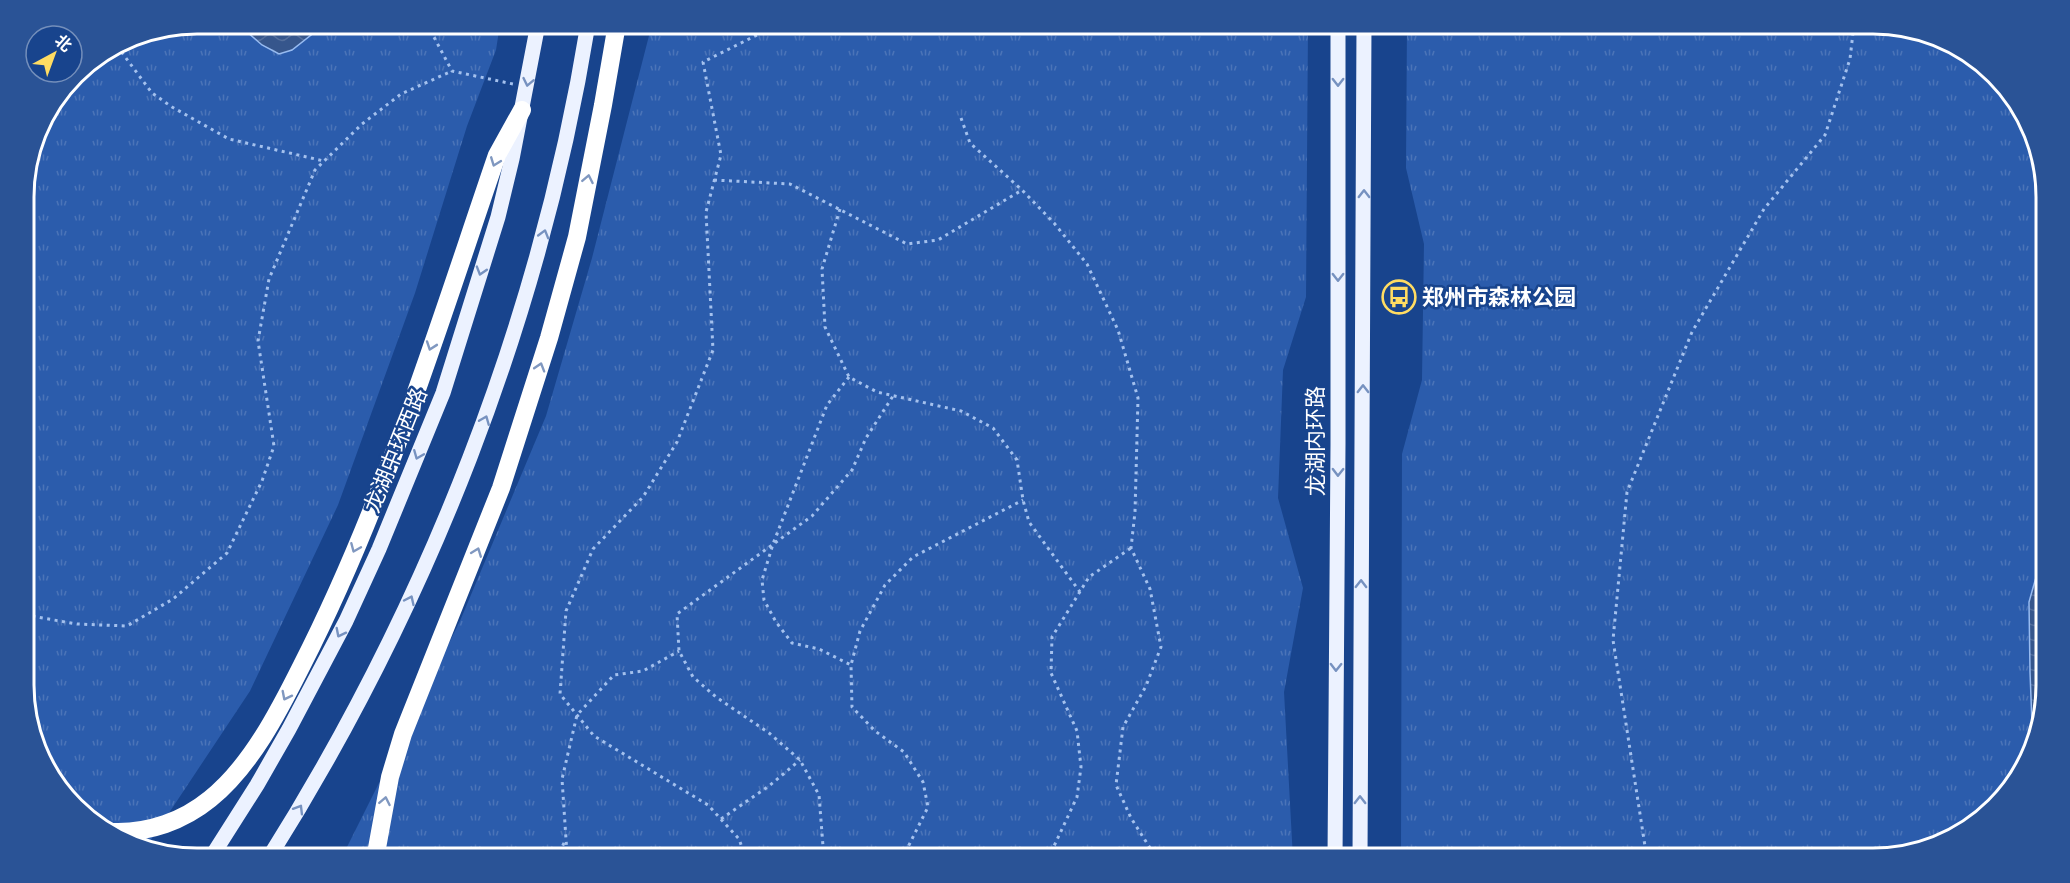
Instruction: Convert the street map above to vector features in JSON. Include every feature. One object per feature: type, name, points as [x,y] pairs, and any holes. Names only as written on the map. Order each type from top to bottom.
[{"type":"highway","points":[[377,848],[396,755],[501,488],[549,338],[576,237],[615,34]]},
{"type":"highway","points":[[125,831],[151,829],[172,822],[212,798],[259,744],[279,710],[322,626],[395,453],[497,155],[522,110]]},
{"type":"main road","name":"龙湖中环西路","points":[[217,848],[257,785],[320,672],[383,539],[443,393],[498,217],[536,34]]},
{"type":"main road","points":[[275,848],[332,753],[390,642],[428,558],[489,410],[545,230],[560,170],[586,34]]},
{"type":"main road","name":"龙湖内环路","points":[[1335,848],[1338,34]]},
{"type":"main road","points":[[1360,848],[1364,34]]},
{"type":"path","points":[[432,34],[452,71]]},
{"type":"path","points":[[742,848],[739,838],[708,805],[594,736],[560,694],[566,610],[593,549],[643,497],[677,442],[713,350],[706,212],[721,155],[703,62],[758,34]]},
{"type":"path","points":[[1645,848],[1613,640],[1627,492],[1692,332],[1764,209],[1826,135],[1850,59],[1853,34]]},
{"type":"path","points":[[122,53],[152,93],[229,139],[324,161]]},
{"type":"path","points":[[34,617],[77,624],[127,626],[173,599],[227,553],[262,481],[274,446],[258,341],[269,279],[315,170],[362,124],[401,94],[452,71],[527,87]]},
{"type":"path","points":[[961,118],[970,143],[1022,190],[1087,264],[1118,330],[1138,398],[1135,512],[1131,548],[1150,589],[1161,646],[1146,686],[1123,727],[1116,785],[1131,818],[1150,848]]},
{"type":"path","points":[[714,180],[790,184],[908,244],[938,240],[1022,190]]},
{"type":"path","points":[[840,209],[822,268],[825,327],[849,377],[877,392],[961,411],[993,428],[1017,460],[1029,522],[1080,592]]},
{"type":"path","points":[[849,377],[826,405],[762,579],[764,600],[776,622],[792,643],[819,649],[851,665]]},
{"type":"path","points":[[823,848],[819,795],[800,760],[769,733],[716,697],[693,677],[679,651],[677,614],[812,516],[852,470],[866,438],[893,396]]},
{"type":"path","points":[[908,848],[928,807],[923,782],[904,752],[875,731],[852,707],[851,665],[860,631],[885,585],[913,556],[1023,500]]},
{"type":"path","points":[[1053,848],[1077,797],[1081,767],[1077,731],[1052,673],[1052,637],[1089,577],[1131,548]]},
{"type":"path","points":[[567,848],[562,779],[577,716],[614,675],[643,671],[679,651]]},
{"type":"path","points":[[721,819],[769,786],[800,760]]},
{"type":"path","points":[[562,848],[566,839]]},
{"type":"green space","points":[[197,34],[498,34],[496,50],[467,126],[415,293],[338,505],[250,691],[150,841],[116,827],[98,815],[68,785],[56,767],[40,728],[36,707],[34,686],[35,187],[40,155],[47,135],[62,107],[80,84],[84,84],[84,80],[98,68],[135,47],[166,38]]},
{"type":"green space","points":[[649,34],[1308,34],[1306,297],[1283,370],[1278,498],[1303,588],[1284,692],[1292,848],[346,848],[460,621],[546,416],[592,258]]},
{"type":"green space","points":[[1407,34],[1873,34],[1904,38],[1935,47],[1954,56],[1988,82],[2014,116],[2023,135],[2030,155],[2036,197],[2036,577],[2029,602],[2036,646],[2036,686],[2030,728],[2023,748],[2002,785],[1980,808],[1945,832],[1925,840],[1883,848],[1401,848],[1402,454],[1422,380],[1424,244],[1406,168]]},
{"type":"water","points":[[249,34],[312,34],[292,50],[279,54],[262,45]]},
{"type":"water","points":[[2036,577],[2036,686],[2032,718],[2030,672],[2029,602]]},
{"type":"place","name":"郑州市森林公园","points":[[1399,297]]}]
